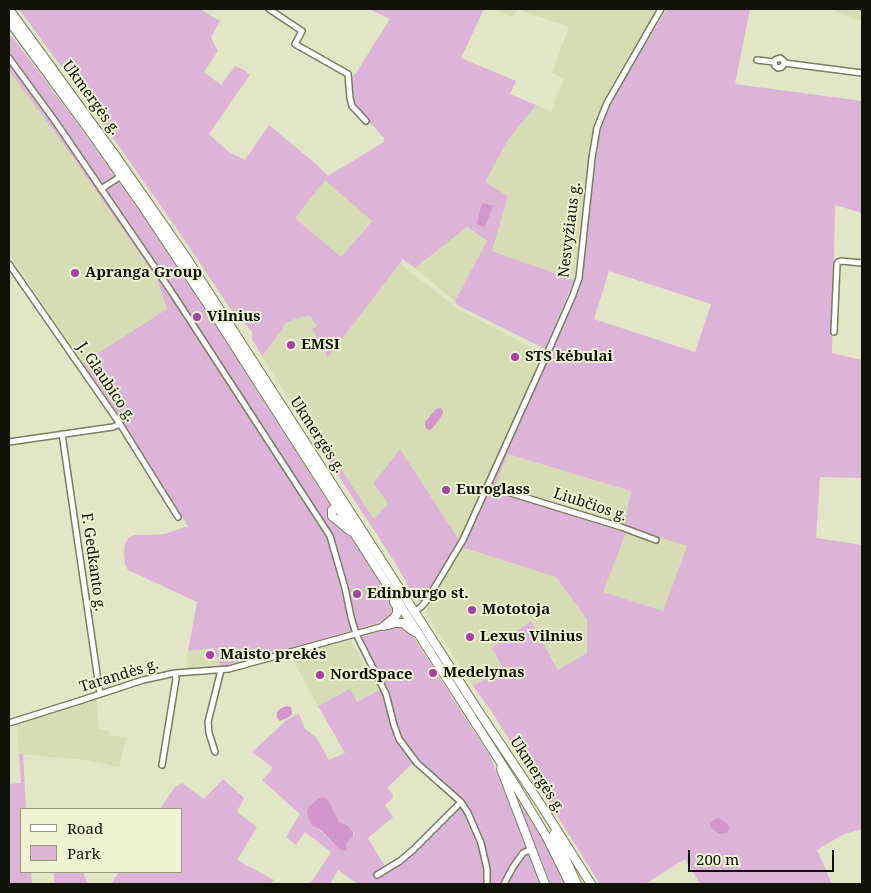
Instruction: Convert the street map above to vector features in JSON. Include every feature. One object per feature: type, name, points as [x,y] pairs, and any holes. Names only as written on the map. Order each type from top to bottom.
[{"type":"highway","name":"Ukmergės g.","points":[[9,9],[184,254],[591,884]]},
{"type":"highway","name":"Ukmergės g.","points":[[9,21],[143,207],[211,309],[337,507],[332,510],[332,516],[356,536],[495,753]]},
{"type":"highway","points":[[337,507],[340,506],[344,509],[358,523]]},
{"type":"highway","points":[[384,626],[394,618],[397,612],[397,607],[388,586]]},
{"type":"highway","points":[[384,626],[395,623],[406,625],[422,640]]},
{"type":"highway","points":[[495,753],[545,884]]},
{"type":"highway","points":[[495,753],[546,836],[570,884]]},
{"type":"highway","points":[[541,805],[577,884]]},
{"type":"street","points":[[269,9],[302,31],[295,44],[348,74],[352,106],[366,121]]},
{"type":"street","name":"Nesvyžiaus g.","points":[[414,612],[427,600],[463,540],[573,295],[579,278],[592,158],[601,115],[606,103],[661,9]]},
{"type":"street","points":[[9,58],[55,120],[171,291],[330,536],[356,634],[386,694],[399,739],[417,763],[461,802],[474,824],[481,843],[487,869],[487,884]]},
{"type":"street","points":[[758,60],[774,62],[778,68],[782,67],[784,63],[862,74]]},
{"type":"street","points":[[101,188],[121,176]]},
{"type":"street","points":[[834,332],[837,264],[841,261],[862,264]]},
{"type":"street","name":"J. Glaubico g.","points":[[9,264],[120,424],[178,517]]},
{"type":"street","points":[[9,442],[113,427],[120,424]]},
{"type":"street","name":"F. Gedkanto g.","points":[[62,434],[100,694]]},
{"type":"street","name":"Liubčios g.","points":[[488,486],[656,540]]},
{"type":"street","name":"Tarandės g.","points":[[9,722],[143,680],[175,673],[221,670],[384,626]]},
{"type":"street","points":[[215,752],[208,733],[208,722],[221,670]]},
{"type":"street","points":[[162,765],[176,679],[175,673]]},
{"type":"street","points":[[377,875],[400,861],[413,850],[461,802]]},
{"type":"street","points":[[504,884],[523,853],[532,849]]},
{"type":"shaded area","points":[[494,9],[518,9],[513,17]]},
{"type":"shaded area","points":[[518,9],[657,9],[614,82],[594,123],[574,280],[492,251],[508,196],[485,182],[508,140],[536,105],[551,111],[564,79],[552,73],[569,27]]},
{"type":"shaded area","points":[[831,9],[862,9],[862,20],[855,19]]},
{"type":"shaded area","points":[[9,70],[72,156],[157,279],[167,310],[83,363],[9,254]]},
{"type":"shaded area","points":[[325,179],[372,220],[341,257],[295,218]]},
{"type":"shaded area","points":[[482,203],[493,206],[485,227],[477,223]]},
{"type":"shaded area","points":[[466,227],[487,241],[455,301],[415,268]]},
{"type":"shaded area","points":[[399,263],[460,310],[544,354],[459,540],[400,450],[388,504],[374,519],[295,400],[292,404],[262,356],[282,330],[284,324],[297,317],[310,316],[318,326],[312,329],[328,356]]},
{"type":"shaded area","points":[[440,408],[443,412],[442,415],[432,429],[429,430],[426,428],[425,422],[436,409]]},
{"type":"shaded area","points":[[508,454],[631,491],[624,526],[687,546],[663,611],[602,592],[626,534],[493,491]]},
{"type":"shaded area","points":[[461,547],[556,577],[587,619],[587,653],[559,670],[531,622],[492,648],[503,668],[473,686],[425,612]]},
{"type":"shaded area","points":[[350,639],[379,690],[356,702],[349,690],[318,706],[290,655]]},
{"type":"shaded area","points":[[214,648],[221,667],[186,670],[188,651]]},
{"type":"shaded area","points":[[97,699],[99,729],[109,731],[109,735],[126,738],[119,767],[86,760],[19,754],[17,723]]},
{"type":"shaded area","points":[[286,706],[291,707],[292,714],[280,721],[277,718],[277,712]]},
{"type":"shaded area","points":[[324,797],[328,800],[339,822],[348,826],[353,832],[353,836],[347,842],[345,851],[339,849],[321,830],[311,824],[307,813],[308,808],[319,798]]},
{"type":"shaded area","points":[[718,818],[728,824],[729,829],[727,833],[720,834],[711,828],[710,824],[712,821]]},
{"type":"green space","points":[[19,9],[200,9],[220,21],[211,38],[218,51],[204,72],[221,85],[235,66],[250,75],[209,134],[229,152],[245,160],[269,125],[328,176],[384,142],[384,138],[353,104],[351,77],[356,73],[390,19],[369,9],[484,9],[461,58],[516,81],[510,94],[536,105],[508,140],[485,182],[508,196],[492,251],[574,280],[545,349],[457,305],[455,301],[487,241],[467,227],[415,268],[403,259],[328,357],[312,329],[317,326],[310,316],[297,318],[284,324],[282,330],[262,356],[252,339],[252,332],[234,314],[109,132]],"holes":[[[325,180],[372,221],[341,257],[295,218]]]},
{"type":"green space","points":[[667,9],[750,9],[735,84],[862,101],[862,213],[835,205],[832,353],[862,360],[862,478],[820,477],[816,538],[862,545],[862,829],[842,835],[817,850],[832,884],[700,884],[685,859],[645,884],[600,884],[492,712],[473,686],[503,668],[492,648],[531,621],[558,670],[587,653],[587,619],[556,577],[461,547],[485,501],[578,292],[583,268],[599,138],[604,117],[611,100]],"holes":[[[609,271],[711,304],[695,352],[594,319]],[[508,454],[631,491],[624,526],[687,546],[663,611],[603,592],[626,533],[493,491]]]},
{"type":"green space","points":[[11,36],[79,126],[186,279],[331,506],[328,513],[330,520],[348,532],[395,605],[395,613],[384,621],[221,667],[214,648],[188,651],[197,602],[128,570],[125,564],[124,553],[125,544],[129,537],[165,534],[188,526],[125,425],[83,363],[167,309],[157,279],[72,156],[9,70],[9,38]]},
{"type":"green space","points":[[295,399],[374,519],[388,504],[374,483],[400,449],[459,540],[425,599],[422,601],[415,597],[394,561],[292,404]]},
{"type":"green space","points":[[399,626],[409,630],[490,756],[519,826],[540,884],[358,884],[338,870],[330,884],[308,884],[313,880],[331,852],[305,832],[296,845],[286,837],[300,814],[262,780],[271,771],[272,767],[252,752],[288,719],[299,714],[305,729],[316,737],[329,760],[345,753],[318,706],[350,689],[357,702],[385,687],[362,637]],"holes":[[[412,764],[458,802],[410,849],[385,867],[368,838],[393,817],[385,805],[393,798],[392,793],[387,788]],[[337,819],[354,833],[347,841],[346,846],[339,849],[320,830],[314,827]]]},
{"type":"green space","points":[[19,754],[23,754],[26,808],[20,808],[20,873],[31,873],[32,884],[9,884],[9,784],[21,783]]},
{"type":"green space","points":[[223,779],[244,798],[237,812],[257,827],[237,860],[274,880],[270,884],[111,884],[118,873],[182,873],[182,808],[161,808],[175,787],[182,783],[204,799]]},
{"type":"green space","points":[[515,795],[542,836],[566,884],[550,884]]},
{"type":"green space","points":[[54,873],[83,873],[88,884],[54,884]]},
{"type":"place","name":"Apranga Group","points":[[75,273]]},
{"type":"place","name":"Vilnius","points":[[197,317]]},
{"type":"place","name":"EMSI","points":[[291,345]]},
{"type":"place","name":"STS kėbulai","points":[[515,357]]},
{"type":"place","name":"Euroglass","points":[[446,490]]},
{"type":"place","name":"Edinburgo st.","points":[[357,594]]},
{"type":"place","name":"Mototoja","points":[[472,610]]},
{"type":"place","name":"Lexus Vilnius","points":[[470,637]]},
{"type":"place","name":"Maisto prekės","points":[[210,655]]},
{"type":"place","name":"Medelynas","points":[[433,673]]},
{"type":"place","name":"NordSpace","points":[[320,675]]}]
